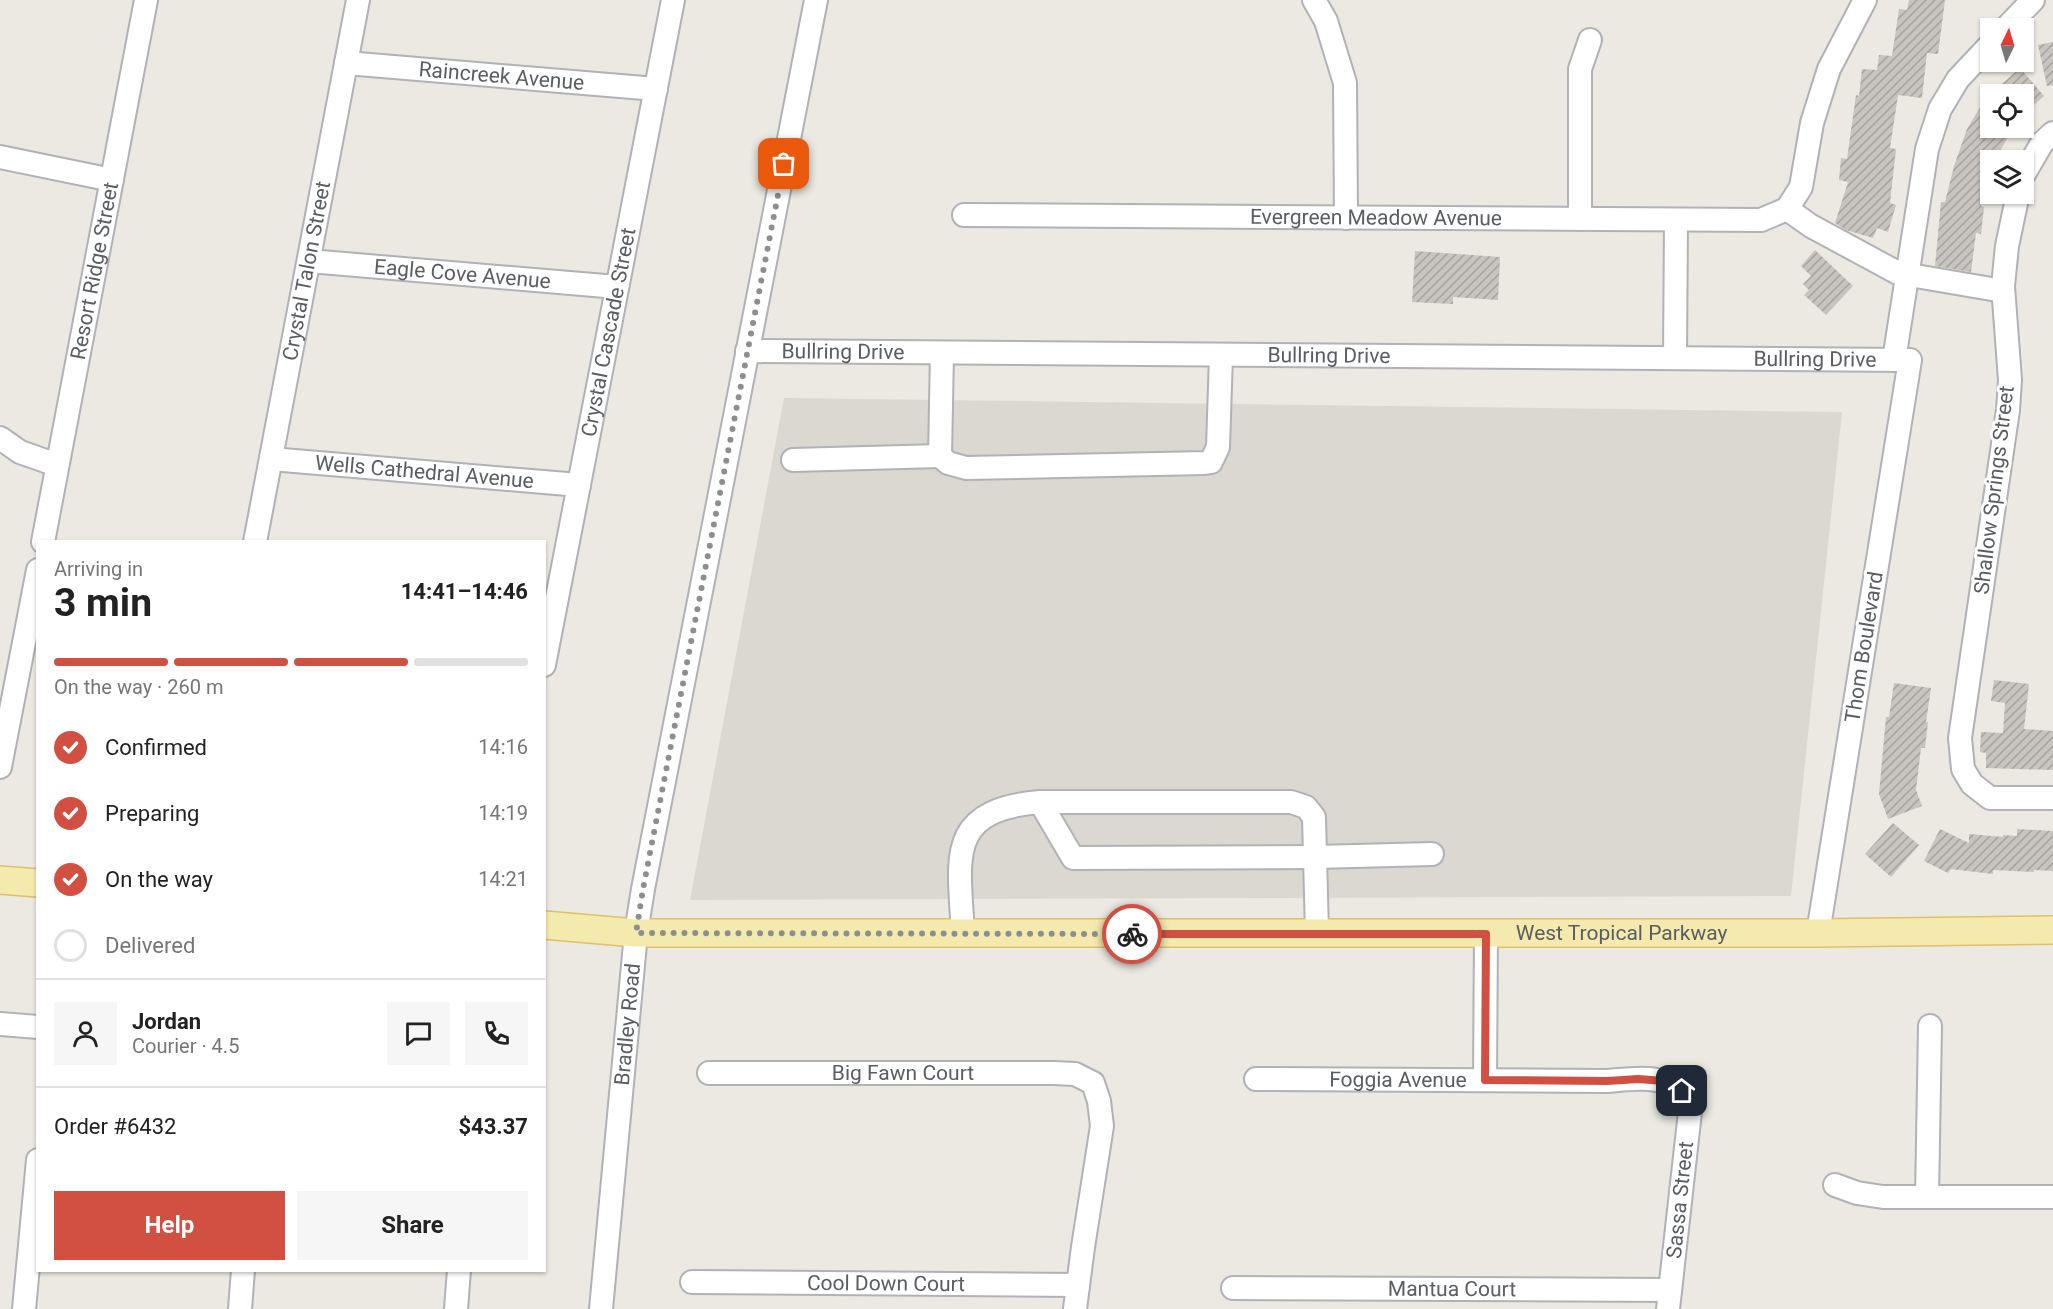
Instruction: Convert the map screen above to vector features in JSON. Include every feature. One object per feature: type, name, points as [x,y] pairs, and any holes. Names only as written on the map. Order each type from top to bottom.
[{"type":"main road","points":[[0,880],[36,883]]},
{"type":"main road","name":"West Tropical Parkway","points":[[546,925],[636,933],[1486,934],[2053,930]]},
{"type":"street","name":"Resort Ridge Street","points":[[43,540],[146,0]]},
{"type":"street","name":"Crystal Talon Street","points":[[255,540],[358,0]]},
{"type":"street","name":"Crystal Cascade Street","points":[[546,655],[673,0]]},
{"type":"street","name":"Bradley Road","points":[[601,1309],[636,933],[643,889],[816,0]]},
{"type":"street","points":[[1314,0],[1326,21],[1345,83],[1346,218]]},
{"type":"street","points":[[1865,0],[1829,69],[1812,123],[1801,187],[1787,210],[1811,226],[1898,273],[2003,291]]},
{"type":"street","points":[[2016,18],[2033,0]]},
{"type":"street","points":[[1580,219],[1580,69],[1590,40]]},
{"type":"street","name":"Thom Boulevard","points":[[1818,933],[1902,360],[1907,275],[1927,149],[1940,109],[1958,79],[1980,56]]},
{"type":"street","name":"Raincreek Avenue","points":[[346,63],[656,89]]},
{"type":"street","points":[[2034,157],[2042,143],[2053,133]]},
{"type":"street","points":[[0,158],[112,180]]},
{"type":"street","name":"Shallow Springs Street","points":[[2016,204],[2007,246],[2003,291],[2010,380],[2008,410],[1960,738],[1963,769],[1972,784],[1990,798],[2053,798]]},
{"type":"street","name":"Evergreen Meadow Avenue","points":[[964,215],[1761,220],[1787,210]]},
{"type":"street","points":[[1675,358],[1676,220]]},
{"type":"street","name":"Eagle Cove Avenue","points":[[309,261],[617,287]]},
{"type":"street","name":"Bullring Drive","points":[[747,351],[1902,360]]},
{"type":"street","points":[[940,456],[942,353]]},
{"type":"street","points":[[793,460],[940,456],[948,463],[966,468],[1211,462],[1218,447],[1221,356]]},
{"type":"street","points":[[0,438],[20,452],[57,465]]},
{"type":"street","name":"Wells Cathedral Avenue","points":[[271,459],[579,485]]},
{"type":"street","points":[[0,767],[8,684],[36,578]]},
{"type":"street","points":[[1040,802],[1073,858],[1431,854]]},
{"type":"street","points":[[963,934],[960,867],[962,845],[969,831],[981,818],[998,810],[1017,804],[1040,802],[1291,802],[1306,807],[1314,817],[1317,934]]},
{"type":"street","points":[[1485,1080],[1486,934]]},
{"type":"street","points":[[0,1024],[36,1027]]},
{"type":"street","points":[[1927,1197],[1930,1026]]},
{"type":"street","name":"Big Fawn Court","points":[[709,1073],[1054,1073],[1075,1074],[1093,1083],[1099,1101],[1102,1126],[1078,1285]]},
{"type":"street","name":"Foggia Avenue","points":[[1256,1079],[1607,1081],[1638,1079],[1664,1081],[1682,1091]]},
{"type":"street","name":"Sassa Street","points":[[1669,1300],[1690,1112],[1682,1091]]},
{"type":"street","points":[[24,1309],[36,1181]]},
{"type":"street","points":[[1835,1185],[1857,1193],[1883,1197],[2053,1197]]},
{"type":"street","points":[[240,1309],[243,1272]]},
{"type":"street","points":[[456,1309],[459,1272]]},
{"type":"street","name":"Cool Down Court","points":[[692,1282],[1078,1285]]},
{"type":"street","points":[[1076,1309],[1078,1285]]},
{"type":"street","name":"Mantua Court","points":[[1233,1288],[1669,1300]]},
{"type":"shaded area","points":[[784,398],[1842,412],[1791,896],[690,900]]},
{"type":"building","points":[[1909,0],[1945,0],[1938,54],[1927,53],[1922,98],[1898,95],[1890,148],[1896,149],[1890,203],[1896,205],[1888,232],[1877,228],[1873,238],[1846,230],[1835,223],[1848,182],[1839,180],[1841,158],[1847,159],[1862,69],[1877,70],[1879,55],[1892,56],[1899,9],[1907,10]]},
{"type":"building","points":[[2053,42],[2053,85],[2047,86],[2038,45]]},
{"type":"building","points":[[2015,72],[2023,72],[2034,84],[2002,84]]},
{"type":"building","points":[[2034,84],[2044,96],[2034,105]]},
{"type":"building","points":[[1980,108],[1980,138],[2007,138],[2001,150],[1980,150],[1980,204],[1984,207],[1981,234],[1976,233],[1971,272],[1935,266],[1941,202],[1945,202],[1967,129]]},
{"type":"building","points":[[1815,250],[1853,286],[1826,315],[1804,295],[1809,290],[1803,284],[1811,276],[1801,266]]},
{"type":"building","points":[[1415,251],[1500,257],[1498,300],[1453,297],[1453,304],[1412,302]]},
{"type":"building","points":[[1994,680],[2029,684],[2024,729],[2053,731],[2053,770],[1986,768],[1986,753],[1980,752],[1981,732],[2003,733],[2005,703],[1991,701]]},
{"type":"building","points":[[1894,683],[1931,688],[1925,748],[1921,748],[1916,790],[1922,806],[1888,819],[1879,794],[1886,717],[1889,717]]},
{"type":"building","points":[[1893,823],[1919,845],[1891,877],[1865,854]]},
{"type":"building","points":[[1940,829],[1969,843],[1969,834],[2003,837],[2003,835],[2017,836],[2017,829],[2053,831],[2053,871],[1993,870],[1993,874],[1951,869],[1948,873],[1924,861]]},
{"type":"way so far","points":[[784,164],[636,933],[1132,934]]},
{"type":"route","points":[[1132,934],[1486,934],[1485,1080],[1638,1079],[1664,1081],[1682,1091]]}]
